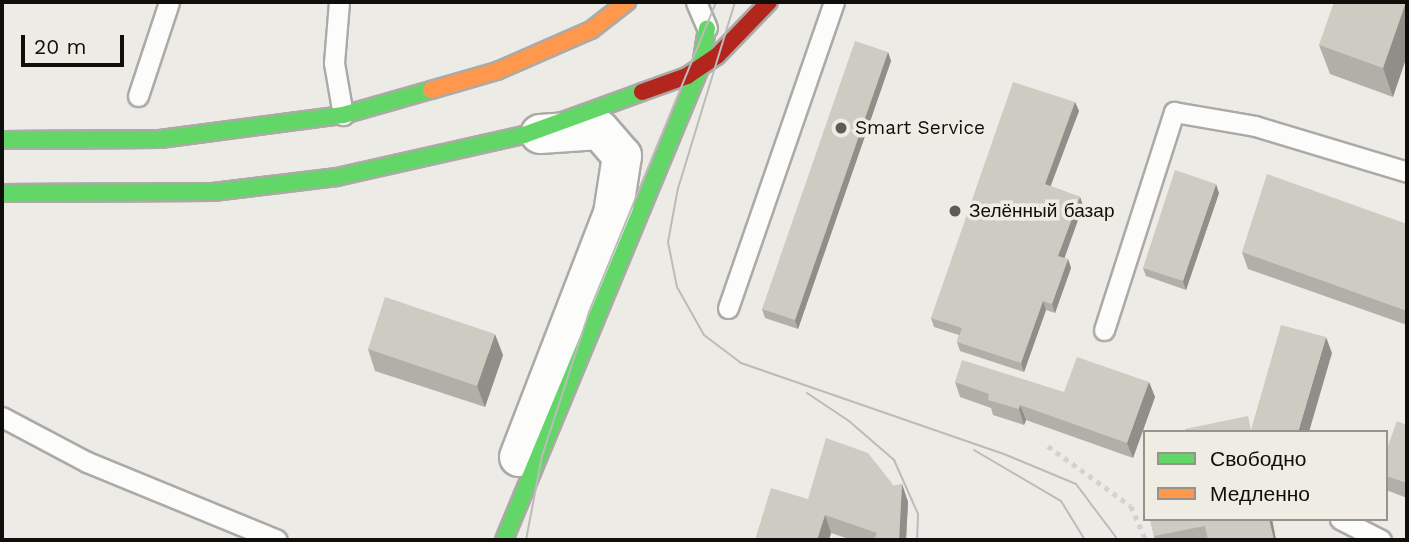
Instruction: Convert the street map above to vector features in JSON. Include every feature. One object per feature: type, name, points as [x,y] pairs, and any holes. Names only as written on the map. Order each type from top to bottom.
[{"type":"main road","points":[[2,140],[160,139],[343,115],[497,71],[591,30],[627,2]]},
{"type":"main road","points":[[2,192],[213,192],[337,177],[524,135],[687,76],[763,13],[769,2]]},
{"type":"main road","points":[[504,540],[701,66],[707,28]]},
{"type":"street","points":[[492,540],[507,488],[613,214],[622,156],[599,130],[524,135]]},
{"type":"lane","points":[[138,96],[169,2]]},
{"type":"lane","points":[[339,2],[334,63],[343,115]]},
{"type":"lane","points":[[696,2],[707,28]]},
{"type":"lane","points":[[728,308],[834,2]]},
{"type":"lane","points":[[1104,330],[1174,112],[1255,125],[1407,170]]},
{"type":"lane","points":[[2,417],[87,462],[277,540]]},
{"type":"lane","points":[[1344,521],[1381,540]]},
{"type":"path","points":[[1048,446],[1131,506],[1146,540]]},
{"type":"building","points":[[1334,2],[1406,2],[1383,68],[1319,45]]},
{"type":"building","points":[[855,41],[888,52],[795,320],[762,309]]},
{"type":"building","points":[[1013,82],[1075,102],[1045,184],[1080,197],[1058,256],[1068,259],[1052,304],[1043,301],[1021,363],[957,342],[962,328],[931,318]]},
{"type":"building","points":[[1175,170],[1216,184],[1183,281],[1143,268]]},
{"type":"building","points":[[1267,174],[1407,224],[1407,311],[1242,252]]},
{"type":"building","points":[[385,297],[495,334],[477,386],[368,349]]},
{"type":"building","points":[[1281,325],[1326,337],[1299,430],[1251,430]]},
{"type":"building","points":[[1077,357],[1149,382],[1127,443],[1020,405],[1019,409],[988,400],[989,394],[955,382],[962,360],[1064,392]]},
{"type":"building","points":[[1248,416],[1251,430],[1185,430],[1185,429]]},
{"type":"building","points":[[1397,421],[1407,425],[1407,483],[1388,477],[1388,446]]},
{"type":"building","points":[[826,438],[868,453],[894,486],[902,484],[899,540],[874,540],[877,533],[825,515],[817,540],[755,540],[771,488],[808,499]]},
{"type":"building","points":[[1150,521],[1269,521],[1274,540],[1208,540],[1205,526],[1154,536]]},
{"type":"tram line","points":[[526,540],[542,456],[589,312],[716,2]]},
{"type":"tram line","points":[[735,2],[678,188],[668,242],[677,287],[704,335],[741,363],[1004,454],[1076,484],[1118,540]]},
{"type":"tram line","points":[[807,393],[849,421],[894,460],[918,514],[917,540]]},
{"type":"tram line","points":[[974,450],[1061,501],[1085,540]]},
{"type":"traffic: fast","points":[[504,540],[701,66],[707,28]]},
{"type":"traffic: fast","points":[[2,140],[160,139],[343,115],[431,90]]},
{"type":"traffic: fast","points":[[2,193],[213,192],[337,177],[524,135],[642,92]]},
{"type":"traffic: slow","points":[[431,90],[497,71],[591,30],[627,2]]},
{"type":"traffic: jam","points":[[642,92],[687,76],[717,56],[769,2]]},
{"type":"place","name":"Smart Service","points":[[841,128]]},
{"type":"place","name":"Зелённый базар","points":[[955,211]]}]
